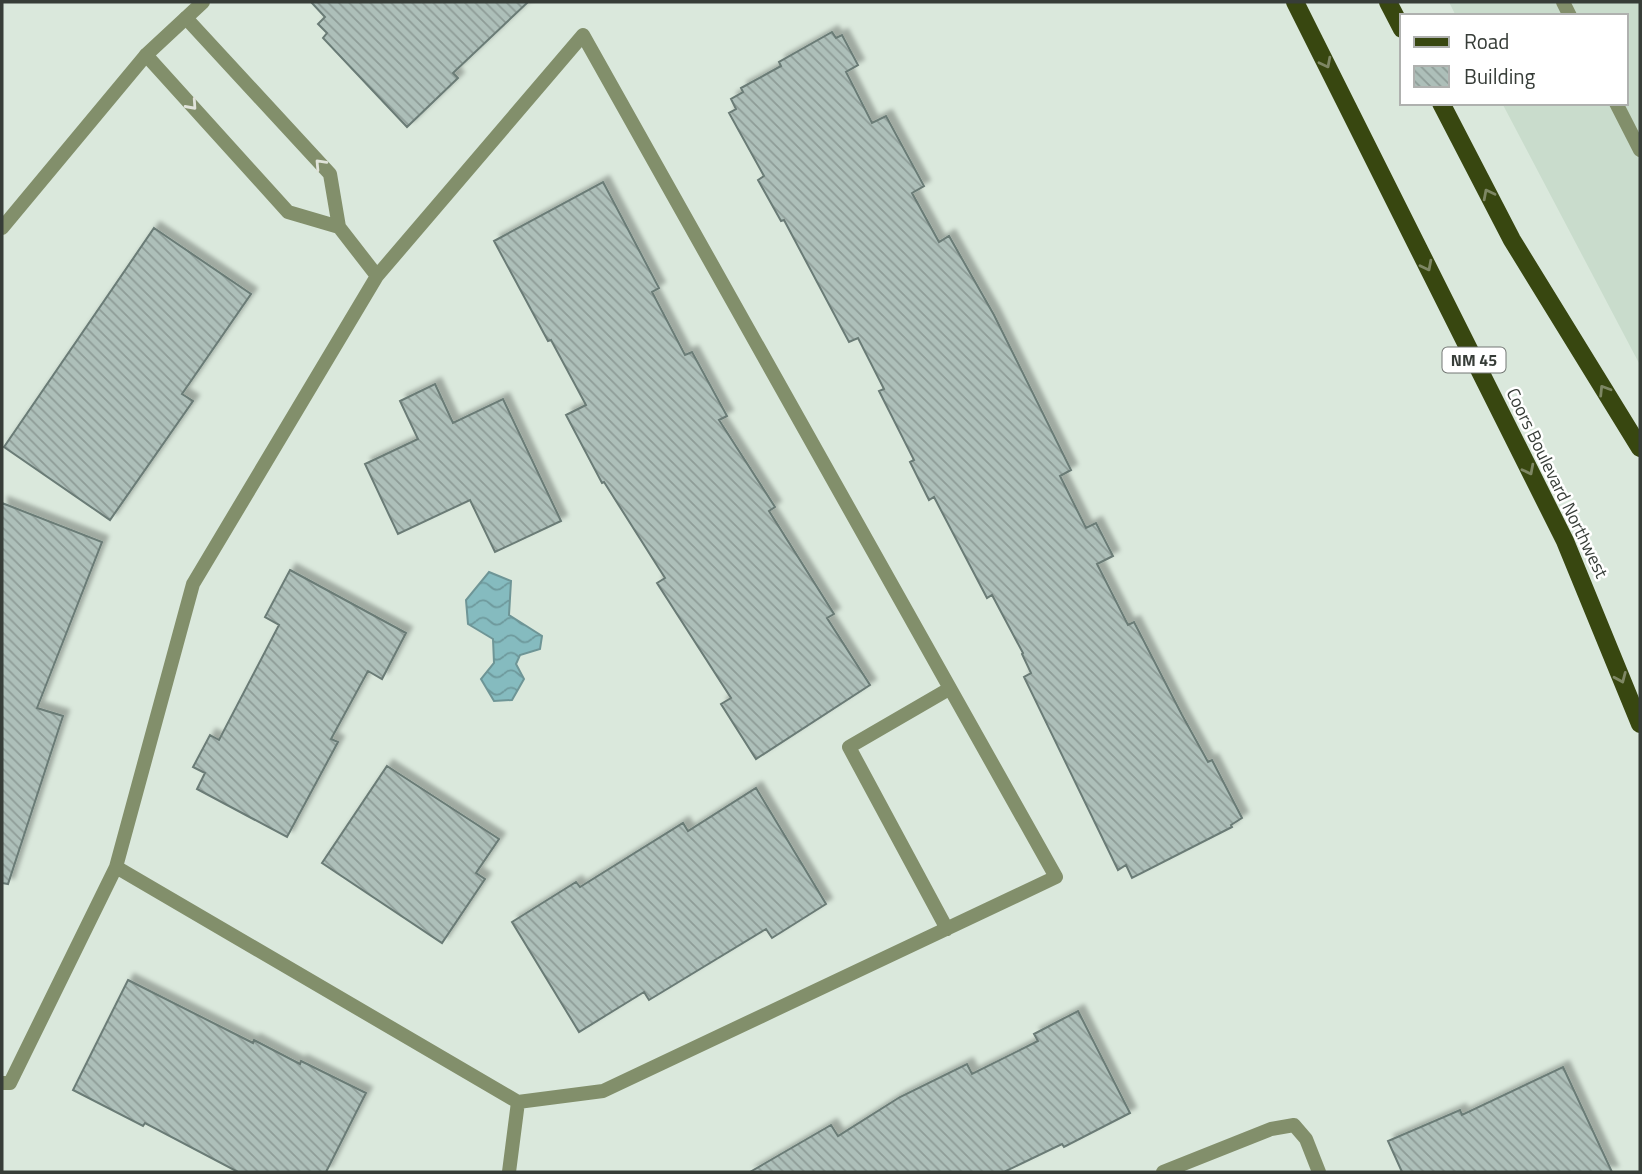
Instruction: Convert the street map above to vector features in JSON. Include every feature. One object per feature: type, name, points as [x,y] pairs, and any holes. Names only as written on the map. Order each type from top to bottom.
[{"type":"main road","name":"Coors Boulevard Northwest","points":[[1295,2],[1565,541],[1640,724]]},
{"type":"main road","points":[[1388,2],[1400,25]]},
{"type":"main road","points":[[1442,105],[1512,240],[1640,448]]},
{"type":"street","points":[[2,228],[146,55],[203,2]]},
{"type":"street","points":[[186,18],[330,174],[339,227],[377,276]]},
{"type":"street","points":[[2,1083],[10,1083],[116,867],[193,584],[377,276],[583,36],[1056,877],[603,1091],[518,1102],[116,867]]},
{"type":"street","points":[[146,55],[288,212],[339,227]]},
{"type":"street","points":[[1617,105],[1640,150]]},
{"type":"street","points":[[947,929],[849,747],[949,688]]},
{"type":"street","points":[[509,1172],[510,1147],[518,1102]]},
{"type":"street","points":[[1163,1172],[1271,1129],[1294,1125],[1306,1139],[1319,1172]]},
{"type":"shaded area","points":[[1449,2],[1640,2],[1640,365],[1503,105],[1628,105],[1628,14],[1455,14]]},
{"type":"water","points":[[489,572],[511,581],[509,615],[542,636],[540,649],[520,655],[516,664],[524,679],[512,700],[494,701],[481,679],[494,663],[493,639],[468,624],[466,600]]},
{"type":"building","points":[[311,2],[528,2],[453,73],[458,78],[407,127],[323,38],[327,33],[318,24],[325,17]]},
{"type":"building","points":[[832,32],[836,38],[842,35],[858,65],[846,72],[872,123],[886,116],[924,186],[912,193],[939,242],[949,236],[994,315],[1071,470],[1060,476],[1086,528],[1096,523],[1113,556],[1097,564],[1128,625],[1134,622],[1182,715],[1208,762],[1212,760],[1242,818],[1231,825],[1232,827],[1132,878],[1126,865],[1118,870],[1024,677],[1031,673],[992,595],[987,598],[934,497],[929,500],[910,462],[914,460],[879,391],[884,389],[858,338],[849,342],[784,220],[781,221],[758,180],[764,176],[729,113],[736,109],[731,99],[743,92],[741,88],[781,66],[779,62]]},
{"type":"building","points":[[603,182],[659,288],[652,292],[685,355],[692,352],[727,416],[719,420],[775,507],[769,511],[834,614],[827,618],[870,685],[756,759],[721,704],[731,698],[657,583],[665,578],[604,482],[602,483],[566,415],[586,405],[494,241]]},
{"type":"building","points":[[154,228],[251,294],[182,394],[193,401],[110,520],[4,447]]},
{"type":"building","points":[[435,384],[453,423],[503,399],[561,521],[495,552],[470,500],[398,534],[365,464],[418,439],[400,401]]},
{"type":"building","points":[[2,503],[102,542],[37,708],[63,716],[8,884],[2,883]]},
{"type":"building","points":[[290,570],[406,633],[382,679],[368,671],[331,739],[338,742],[287,837],[197,789],[205,773],[193,767],[210,735],[219,740],[279,625],[265,617]]},
{"type":"building","points":[[387,766],[499,839],[476,873],[485,879],[442,943],[322,863]]},
{"type":"building","points":[[756,788],[826,904],[772,938],[766,929],[649,1000],[644,992],[579,1032],[512,922],[576,882],[580,887],[683,823],[688,831]]},
{"type":"building","points":[[128,980],[253,1043],[254,1040],[366,1093],[326,1172],[238,1172],[145,1123],[143,1126],[73,1090]]},
{"type":"building","points":[[1078,1011],[1130,1113],[1064,1147],[1062,1144],[1004,1172],[750,1172],[831,1125],[838,1136],[900,1097],[967,1064],[972,1074],[1038,1041],[1034,1034]]},
{"type":"building","points":[[1563,1067],[1612,1172],[1402,1172],[1388,1141],[1460,1110],[1462,1115]]}]
